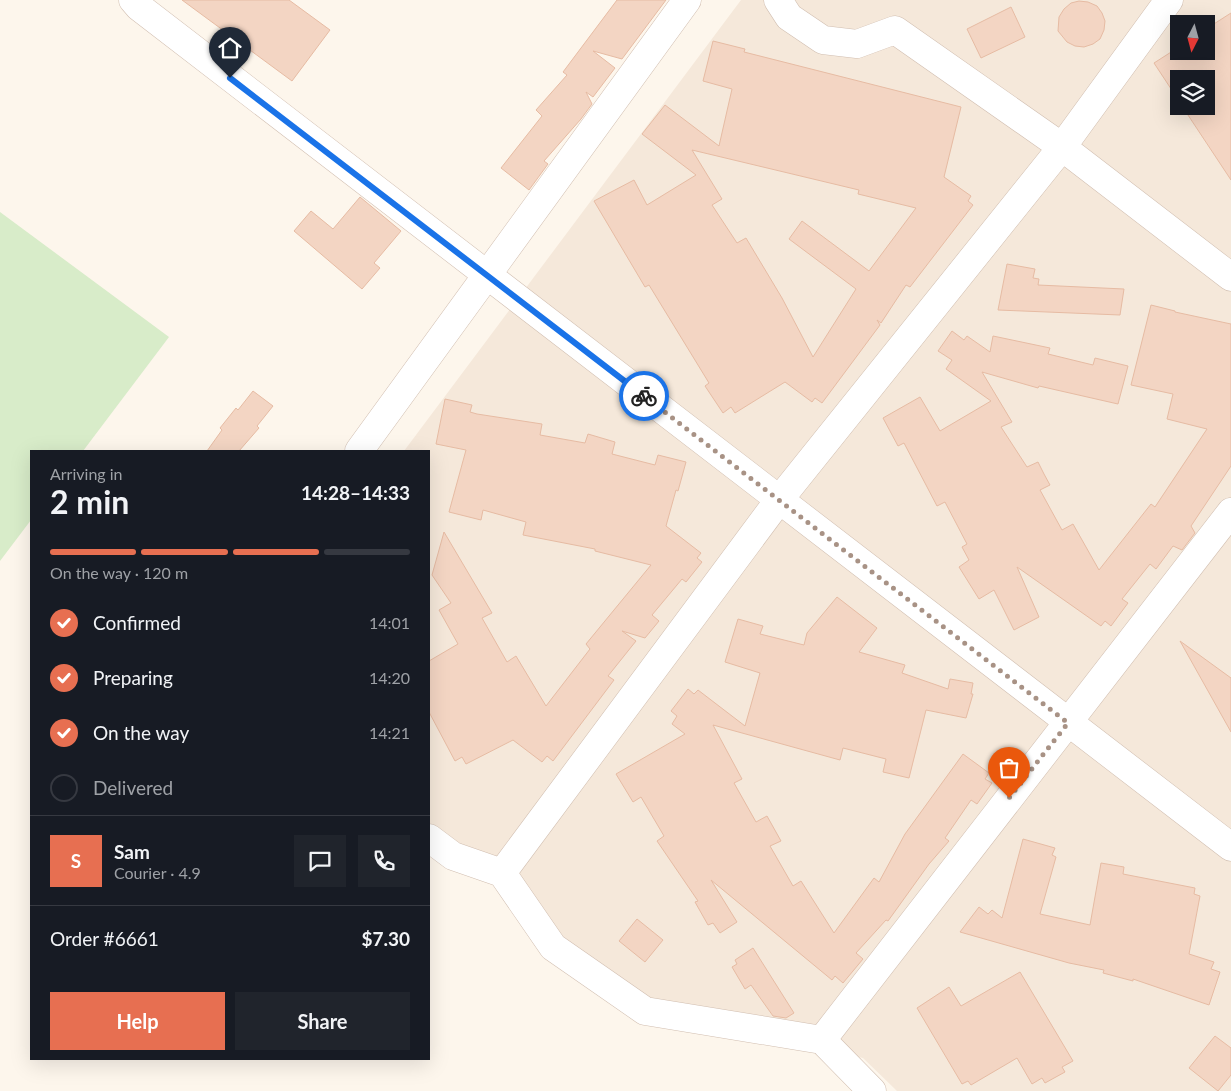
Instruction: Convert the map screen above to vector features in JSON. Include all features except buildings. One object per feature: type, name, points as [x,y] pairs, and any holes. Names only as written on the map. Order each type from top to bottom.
[{"type":"street","points":[[133,0],[139,8],[1231,847]]},
{"type":"street","points":[[360,450],[687,0]]},
{"type":"street","points":[[778,0],[789,17],[823,40],[857,44],[895,30],[1062,147],[1231,277]]},
{"type":"street","points":[[502,873],[779,500],[1062,147],[1169,0]]},
{"type":"street","points":[[822,1040],[1231,512]]},
{"type":"street","points":[[430,839],[453,856],[502,873],[553,947],[645,1011],[822,1040],[872,1091]]},
{"type":"shaded area","points":[[741,0],[1231,0],[1231,1091],[897,1091],[863,1058],[668,1020],[430,830],[430,450],[405,450]]},
{"type":"green space","points":[[0,212],[169,337],[84,450],[30,450],[30,521],[0,561]]},
{"type":"way so far","points":[[644,396],[1068,723],[1009,798]]},
{"type":"route","points":[[230,78],[644,396]]}]
